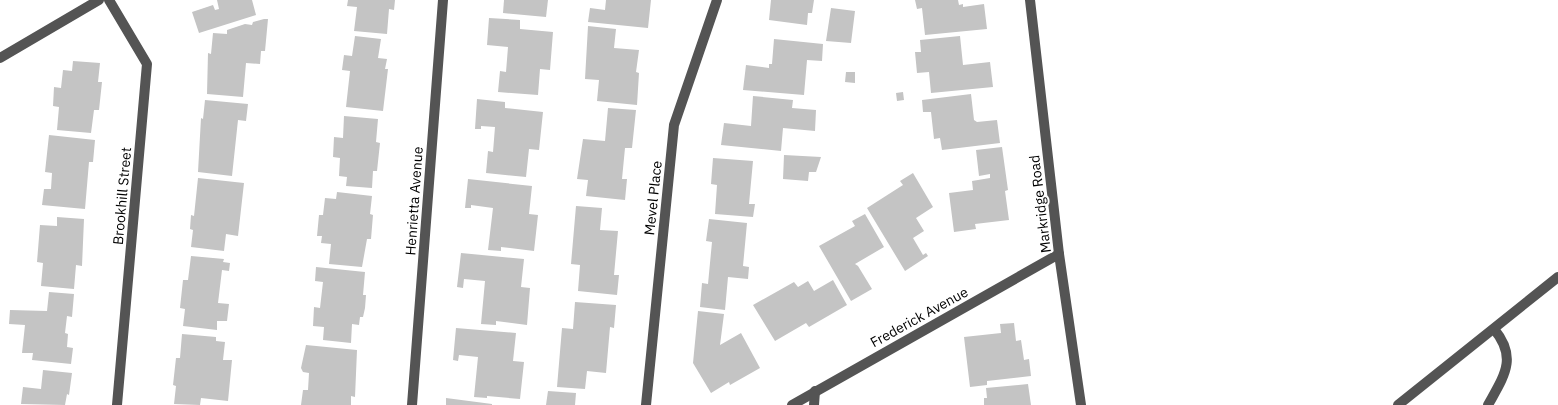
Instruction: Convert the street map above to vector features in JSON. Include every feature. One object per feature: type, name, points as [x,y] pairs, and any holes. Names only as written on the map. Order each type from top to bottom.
[{"type":"street","points":[[0,58],[99,0]]},
{"type":"street","name":"Brookhill Street","points":[[109,0],[147,64],[117,405]]},
{"type":"street","name":"Henrietta Avenue","points":[[412,405],[443,0]]},
{"type":"street","name":"Mevel Place","points":[[646,405],[674,125],[718,0]]},
{"type":"street","name":"Markridge Road","points":[[1030,0],[1059,254],[1081,405]]},
{"type":"street","name":"Frederick Avenue","points":[[792,405],[1059,254]]},
{"type":"street","points":[[1398,405],[1558,277]]},
{"type":"street","points":[[1488,405],[1504,374],[1508,351],[1494,328]]},
{"type":"street","points":[[814,405],[815,391]]},
{"type":"building","points":[[217,0],[252,0],[256,15],[199,33],[192,12],[213,5],[215,10],[219,9]]},
{"type":"building","points":[[348,0],[395,0],[394,10],[389,9],[387,34],[354,31],[357,7],[347,6]]},
{"type":"building","points":[[504,0],[548,0],[546,17],[503,13]]},
{"type":"building","points":[[606,0],[651,0],[648,28],[588,22],[590,8],[605,10]]},
{"type":"building","points":[[771,0],[814,0],[812,13],[808,13],[807,25],[769,20]]},
{"type":"building","points":[[915,0],[958,0],[959,5],[963,4],[963,7],[984,4],[987,29],[925,35],[922,8],[917,9]]},
{"type":"building","points":[[831,8],[855,11],[851,43],[826,41]]},
{"type":"building","points":[[489,18],[520,20],[520,29],[553,32],[550,70],[540,69],[538,95],[498,92],[500,71],[506,72],[508,47],[487,45]]},
{"type":"building","points":[[268,19],[265,51],[261,51],[260,64],[246,63],[243,97],[207,94],[208,53],[211,54],[213,33],[227,34],[227,30],[245,24],[252,25],[253,22]]},
{"type":"building","points":[[588,26],[616,29],[614,48],[639,50],[636,72],[639,73],[637,105],[597,101],[599,80],[585,79]]},
{"type":"building","points":[[355,36],[381,39],[378,58],[387,59],[385,69],[388,69],[383,111],[346,107],[350,71],[342,70],[344,55],[352,56]]},
{"type":"building","points":[[960,36],[963,65],[990,62],[993,87],[931,93],[929,72],[917,73],[915,52],[921,52],[920,40]]},
{"type":"building","points":[[774,39],[823,44],[822,61],[807,60],[804,95],[743,90],[746,65],[769,68],[769,64],[772,64]]},
{"type":"building","points":[[73,61],[100,63],[98,82],[102,82],[99,110],[94,110],[91,133],[57,130],[59,107],[53,106],[54,87],[61,88],[63,70],[72,71]]},
{"type":"building","points":[[846,72],[855,72],[855,83],[845,82]]},
{"type":"building","points":[[903,92],[904,100],[897,101],[896,93]]},
{"type":"building","points":[[971,94],[974,120],[977,122],[997,120],[1000,143],[942,150],[940,138],[934,139],[931,112],[923,112],[922,100]]},
{"type":"building","points":[[753,96],[793,100],[792,108],[816,110],[815,131],[783,128],[781,151],[721,145],[724,123],[751,126]]},
{"type":"building","points":[[477,99],[505,102],[505,108],[543,112],[539,150],[529,149],[526,177],[486,173],[488,151],[493,152],[495,127],[481,126],[481,129],[475,129]]},
{"type":"building","points":[[205,100],[248,104],[246,121],[238,120],[232,176],[198,172],[201,118],[203,119]]},
{"type":"building","points":[[608,108],[636,110],[632,148],[625,148],[622,179],[627,179],[625,200],[586,196],[588,180],[577,179],[583,139],[605,141]]},
{"type":"building","points":[[344,116],[378,119],[376,142],[380,143],[377,171],[373,171],[372,188],[346,186],[347,177],[339,176],[340,158],[333,157],[334,137],[343,138]]},
{"type":"building","points":[[49,135],[95,140],[93,162],[89,162],[85,209],[42,205],[44,189],[51,189],[52,173],[45,172]]},
{"type":"building","points":[[1002,147],[1008,190],[1005,191],[1009,220],[975,224],[976,229],[954,232],[949,193],[973,190],[972,181],[990,178],[990,174],[979,176],[976,150]]},
{"type":"building","points":[[784,155],[821,157],[816,172],[809,172],[808,181],[783,179]]},
{"type":"building","points":[[713,158],[753,161],[749,204],[755,204],[753,217],[715,214],[717,185],[711,184]]},
{"type":"building","points":[[913,173],[933,207],[916,218],[924,231],[913,238],[923,255],[926,253],[928,256],[905,271],[867,208],[903,185],[900,181]]},
{"type":"building","points":[[198,178],[244,183],[238,236],[226,234],[224,251],[191,247],[193,230],[190,229],[191,215],[194,216]]},
{"type":"building","points":[[468,179],[532,186],[529,214],[538,215],[534,251],[501,247],[501,251],[488,250],[493,208],[471,205],[471,208],[465,208]]},
{"type":"building","points":[[337,192],[372,196],[370,214],[373,215],[371,239],[367,239],[362,267],[329,264],[331,244],[321,243],[322,236],[317,236],[319,215],[323,215],[325,198],[336,199]]},
{"type":"building","points":[[576,206],[602,208],[600,230],[618,231],[614,275],[619,275],[617,295],[578,291],[580,265],[571,264]]},
{"type":"building","points":[[865,214],[884,247],[855,264],[872,289],[851,301],[819,246],[855,226],[852,221]]},
{"type":"building","points":[[57,217],[84,219],[82,266],[76,265],[74,289],[41,286],[43,263],[37,262],[40,225],[57,226]]},
{"type":"building","points":[[709,219],[747,223],[743,266],[749,267],[748,279],[728,277],[725,310],[700,307],[702,283],[708,284],[712,242],[706,241]]},
{"type":"building","points":[[461,253],[524,259],[521,287],[530,288],[527,325],[496,321],[496,325],[481,324],[485,281],[464,279],[463,288],[457,287]]},
{"type":"building","points":[[191,256],[224,259],[223,262],[230,263],[229,271],[222,270],[218,303],[229,304],[227,321],[217,321],[217,330],[183,326],[185,309],[180,308],[183,280],[188,280]]},
{"type":"building","points":[[316,267],[365,272],[363,295],[366,295],[365,308],[363,317],[360,317],[359,325],[352,324],[351,343],[323,340],[324,327],[313,326],[314,307],[320,308],[323,282],[315,281]]},
{"type":"building","points":[[833,280],[847,305],[809,327],[806,323],[775,341],[753,305],[794,282],[798,287],[808,281],[814,291]]},
{"type":"building","points":[[49,292],[74,294],[72,317],[67,316],[65,333],[68,334],[67,347],[73,348],[71,364],[32,360],[33,353],[22,353],[25,325],[9,324],[10,310],[47,311]]},
{"type":"building","points":[[575,302],[616,305],[614,328],[610,327],[606,373],[587,371],[585,389],[557,387],[562,328],[573,329]]},
{"type":"building","points":[[698,311],[724,314],[720,345],[741,333],[760,368],[730,385],[729,382],[711,393],[693,363]]},
{"type":"building","points":[[1014,323],[1016,341],[1021,340],[1024,360],[1029,359],[1031,376],[987,381],[987,385],[970,387],[964,337],[1001,333],[1000,324]]},
{"type":"building","points":[[456,328],[516,333],[513,361],[524,362],[520,399],[487,396],[487,398],[474,397],[478,357],[459,355],[458,361],[453,360]]},
{"type":"building","points":[[182,334],[216,337],[216,341],[225,342],[223,360],[232,360],[228,401],[201,398],[200,405],[174,404],[176,386],[173,385],[176,358],[180,358]]},
{"type":"building","points":[[306,345],[357,350],[355,397],[351,396],[351,405],[301,405],[303,390],[308,390],[309,373],[303,372],[301,368]]},
{"type":"building","points":[[43,370],[72,373],[69,395],[67,394],[65,405],[21,404],[23,387],[41,389]]},
{"type":"building","points":[[1028,384],[1031,405],[984,405],[984,398],[987,398],[986,388]]},
{"type":"building","points":[[548,391],[576,393],[575,405],[546,405]]},
{"type":"building","points":[[446,398],[492,404],[492,405],[446,405]]}]
